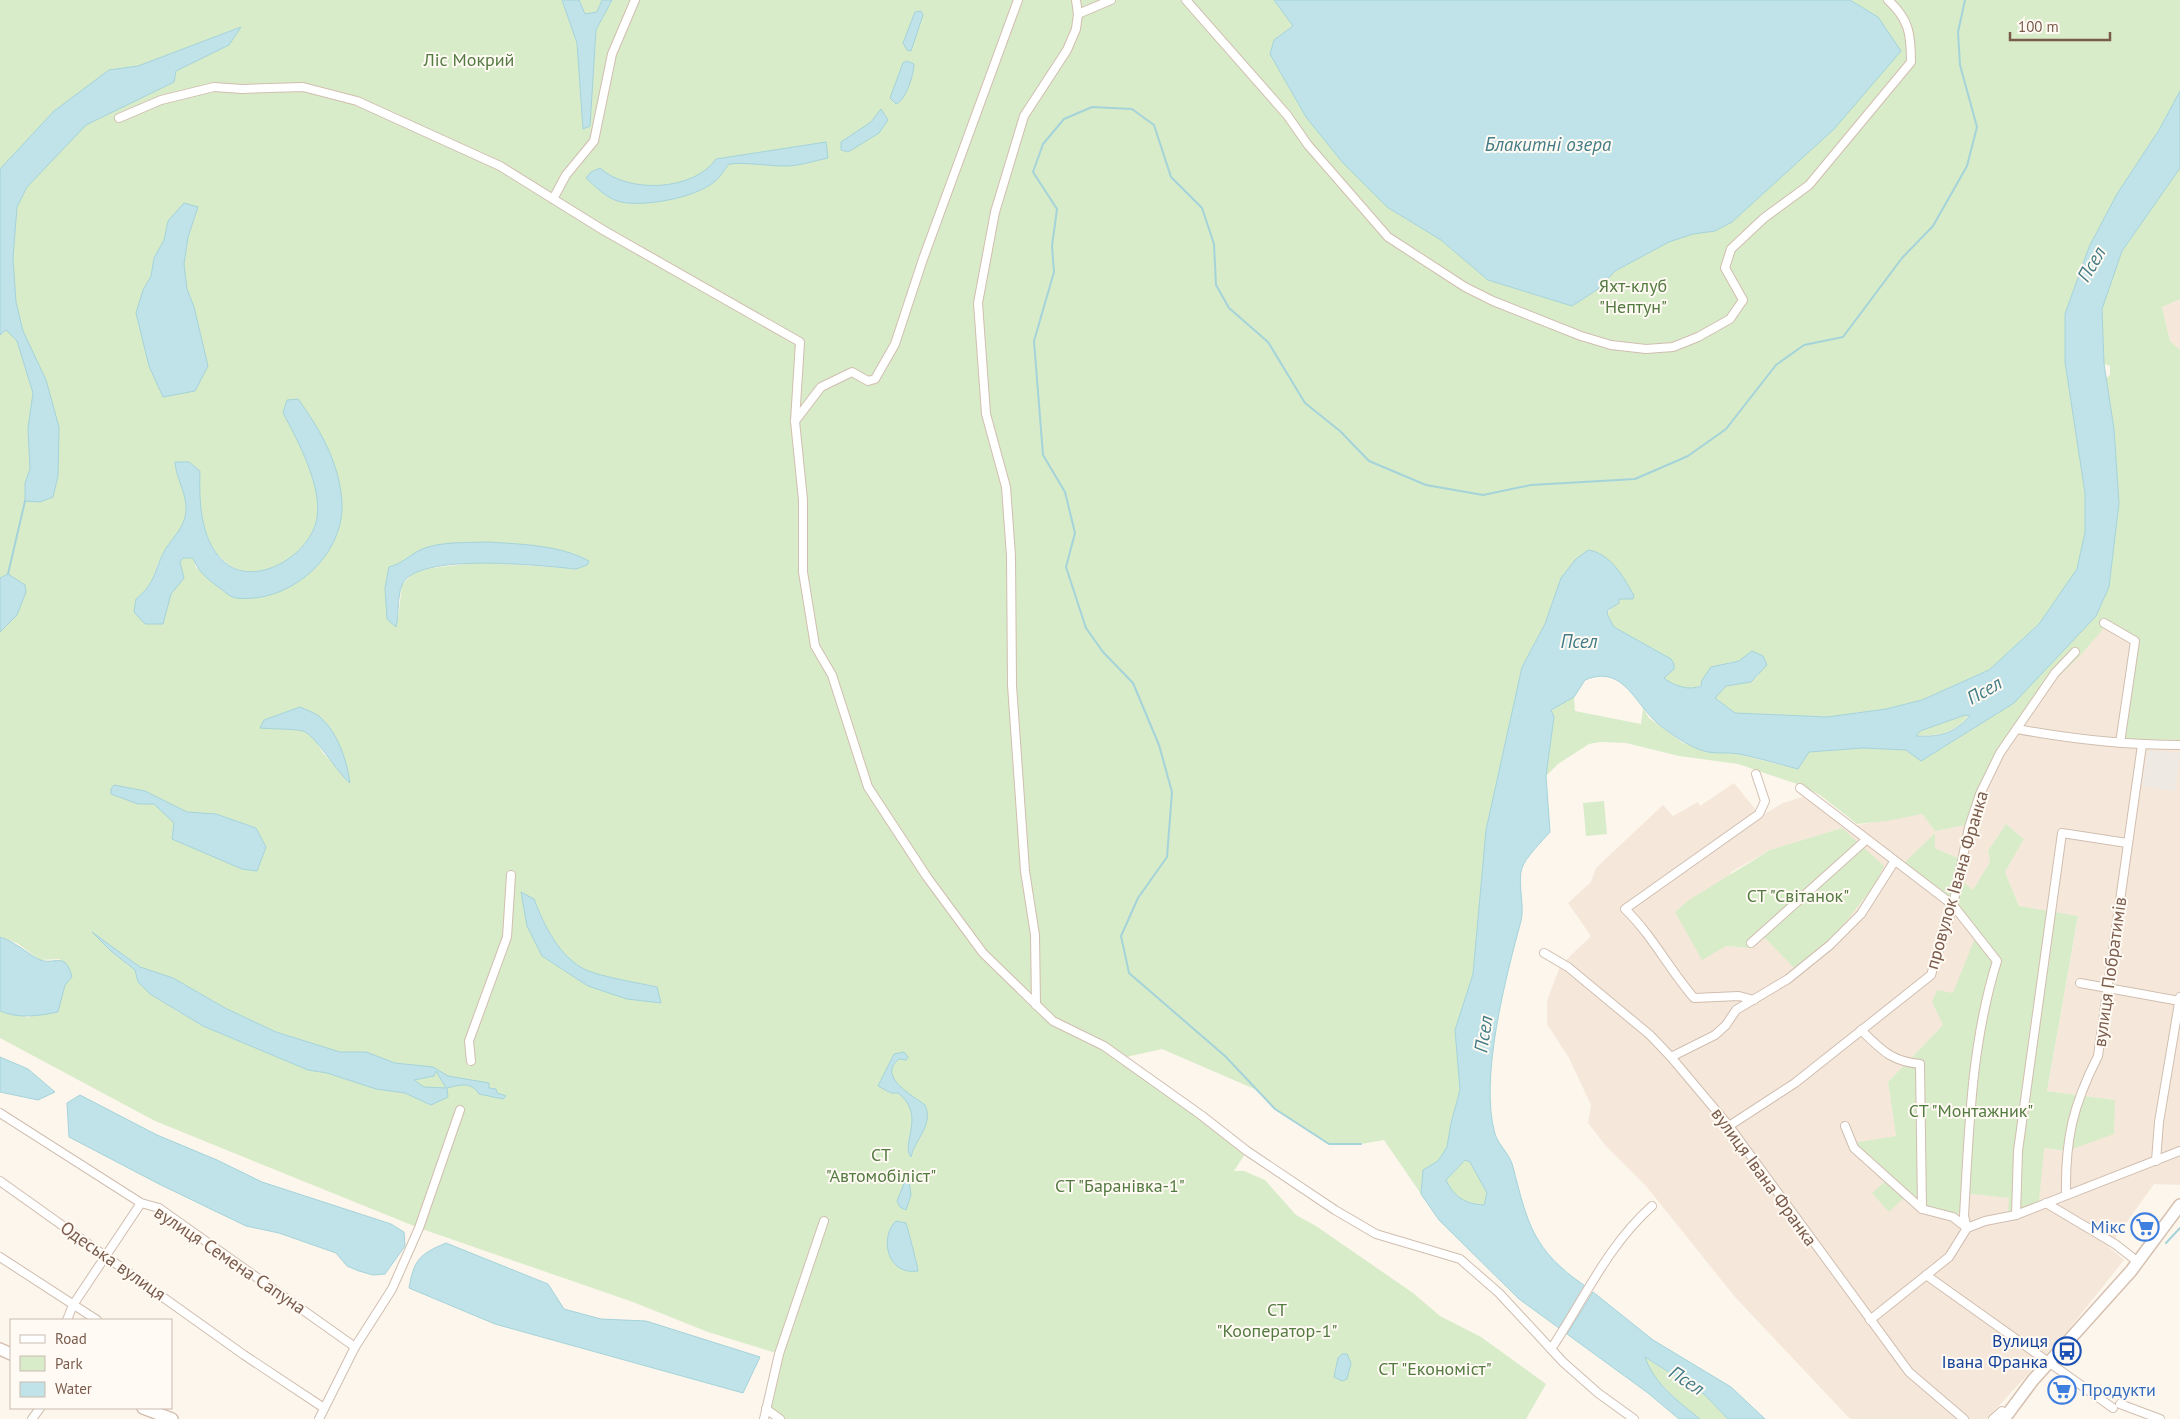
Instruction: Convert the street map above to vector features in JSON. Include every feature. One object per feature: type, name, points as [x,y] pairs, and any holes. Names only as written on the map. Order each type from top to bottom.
[{"type":"main road","points":[[2006,1417],[2049,1362],[2138,1262],[2180,1205]]},
{"type":"main road","points":[[146,1409],[172,1419]]},
{"type":"street","points":[[553,199],[566,175],[594,141],[612,54],[634,0]]},
{"type":"street","points":[[795,421],[821,387],[852,372],[868,381],[875,379],[895,344],[923,259],[1018,0]]},
{"type":"street","points":[[1036,1005],[1035,934],[1025,871],[1012,684],[1011,556],[1006,487],[986,414],[978,303],[995,212],[1024,116],[1067,50],[1076,30],[1078,14],[1076,0]]},
{"type":"street","points":[[1078,14],[1111,0]]},
{"type":"street","points":[[1186,0],[1192,3],[1388,237],[1465,287],[1493,301],[1611,346],[1646,349],[1673,347],[1730,319],[1742,300],[1725,268],[1731,249],[1764,218],[1809,185],[1912,62],[1910,32],[1898,9],[1888,0]]},
{"type":"street","points":[[119,118],[161,100],[214,87],[242,89],[303,87],[357,101],[500,166],[553,199],[800,342],[795,421],[803,500],[803,572],[815,646],[832,675],[868,787],[927,877],[983,953],[1053,1021],[1104,1046],[1201,1115],[1247,1151],[1334,1210],[1376,1234],[1460,1259],[1499,1293],[1551,1349],[1598,1393],[1634,1419]]},
{"type":"street","points":[[2104,623],[2135,641],[2120,743]]},
{"type":"street","name":"провулок Івана Франка","points":[[1729,1126],[1795,1083],[1931,975],[1952,905],[1969,827],[1980,794],[2000,753],[2055,673],[2075,652]]},
{"type":"street","points":[[2017,729],[2120,743],[2180,745]]},
{"type":"street","name":"вулиця Побратимів","points":[[2066,1195],[2065,1166],[2072,1117],[2082,1088],[2098,1056],[2110,987],[2126,843],[2142,745]]},
{"type":"street","points":[[1754,1000],[1739,996],[1694,998],[1662,957],[1642,926],[1624,909],[1758,814],[1765,800],[1756,774]]},
{"type":"street","points":[[1800,788],[1952,905],[1997,961],[1985,1002],[1970,1102],[1964,1216],[1967,1228]]},
{"type":"street","points":[[2016,1215],[2018,1151],[2062,834],[2126,843]]},
{"type":"street","points":[[1750,943],[1866,840]]},
{"type":"street","points":[[1671,1057],[1715,1035],[1726,1025],[1736,1010],[1788,979],[1830,945],[1861,914],[1894,862]]},
{"type":"street","points":[[471,1061],[469,1041],[507,937],[511,875]]},
{"type":"street","name":"вулиця Івана Франка","points":[[1544,953],[1568,966],[1650,1035],[1671,1057],[1729,1126],[1909,1372],[1964,1419]]},
{"type":"street","points":[[2080,983],[2180,999],[2159,1122],[2156,1160]]},
{"type":"street","points":[[1862,1030],[1882,1050],[1900,1062],[1920,1064],[1922,1209]]},
{"type":"street","points":[[319,1419],[355,1348],[392,1290],[419,1228],[460,1110]]},
{"type":"street","name":"вулиця Семена Сапуна","points":[[0,1114],[141,1203],[159,1208],[355,1348]]},
{"type":"street","points":[[1845,1126],[1854,1148],[1922,1209],[1953,1217],[1967,1228]]},
{"type":"street","points":[[1870,1320],[1948,1257],[1967,1228],[1986,1220],[2016,1215],[2180,1152]]},
{"type":"street","name":"Одеська вулиця","points":[[0,1181],[324,1408]]},
{"type":"street","points":[[67,1319],[73,1305],[141,1203]]},
{"type":"street","points":[[2046,1203],[2115,1244],[2138,1262]]},
{"type":"street","points":[[1551,1349],[1600,1266],[1632,1224],[1652,1206]]},
{"type":"street","points":[[764,1419],[779,1354],[824,1221]]},
{"type":"street","points":[[0,1257],[95,1319]]},
{"type":"street","points":[[1926,1275],[2049,1362],[2116,1406],[2160,1419]]},
{"type":"street","points":[[766,1409],[780,1419]]},
{"type":"street","points":[[1993,1419],[2002,1411],[2006,1417]]},
{"type":"shaded area","points":[[2180,299],[2180,350],[2170,341],[2162,307]]},
{"type":"shaded area","points":[[2108,621],[2136,638],[2123,738],[2180,740],[2180,1185],[2154,1184],[2109,1247],[2124,1260],[2069,1329],[1987,1419],[1850,1419],[1735,1297],[1646,1186],[1605,1145],[1588,1123],[1591,1105],[1569,1058],[1547,1024],[1547,1001],[1560,966],[1591,936],[1568,903],[1591,882],[1596,868],[1663,805],[1673,816],[1698,802],[1700,806],[1734,783],[1761,816],[1783,803],[1805,796],[1846,827],[1922,814],[1935,831],[1972,824],[1981,799],[2007,746],[2057,678],[2078,658]],"holes":[[[2006,824],[2024,839],[2005,872],[2019,906],[2078,917],[2047,1091],[2115,1100],[2067,1151],[2043,1148],[2039,1203],[2009,1212],[2010,1198],[1970,1194],[1907,1195],[1888,1179],[1896,1136],[1888,1082],[1943,1025],[1975,938],[1956,906],[1902,865],[1935,848],[1958,858],[1957,877],[1973,891],[1990,862],[1988,851]],[[1842,828],[1874,886],[1830,942],[1795,969],[1765,938],[1749,948],[1726,946],[1731,872],[1770,850]]]},
{"type":"shaded area","points":[[2148,750],[2180,753],[2175,791],[2142,786]]},
{"type":"green space","points":[[0,0],[562,0],[577,43],[583,129],[595,52],[596,30],[612,0],[1274,0],[1293,26],[1274,40],[1387,207],[1441,240],[1488,280],[1572,306],[1598,289],[1614,271],[1669,242],[1693,234],[1715,231],[1878,17],[1850,0],[2180,0],[2180,91],[2159,130],[2117,194],[2089,247],[2065,314],[2065,362],[2085,493],[2085,532],[2077,569],[2039,624],[1989,670],[1922,700],[1885,709],[1827,717],[1735,713],[1715,698],[1726,686],[1751,682],[1759,675],[1752,651],[1741,660],[1728,663],[1720,668],[1700,686],[1693,689],[1685,689],[1676,686],[1664,678],[1671,659],[1614,627],[1607,614],[1619,599],[1627,598],[1629,586],[1621,576],[1561,578],[1545,624],[1522,667],[1486,830],[1473,974],[1455,1030],[1460,1089],[1451,1123],[1450,1139],[1438,1161],[1423,1170],[1421,1194],[1384,1140],[1361,1144],[1329,1144],[1275,1109],[1259,1091],[1162,1049],[1122,1058],[1247,1151],[1234,1171],[1244,1171],[1265,1180],[1296,1215],[1316,1226],[1413,1293],[1440,1316],[1481,1337],[1546,1384],[1526,1419],[780,1419],[766,1409],[779,1354],[708,1332],[633,1302],[419,1228],[155,1121],[0,1038],[0,1011],[29,1018],[60,959],[40,960],[17,943],[0,937],[0,632],[17,615],[8,574],[0,578]],"holes":[[[198,208],[188,237],[184,264],[187,289],[194,307],[200,335],[149,366],[145,344],[143,290],[151,276],[154,258],[164,240],[168,221]],[[295,434],[342,504],[260,596],[196,568],[193,558],[182,558],[180,562],[184,578],[171,594],[162,624],[136,599],[143,593],[151,581],[162,556],[179,530],[186,514],[186,502],[175,463],[200,471],[202,518],[205,530],[215,551],[223,560],[236,568],[250,571],[265,570],[292,556],[304,545],[312,532],[317,518],[318,508],[315,486]],[[487,542],[531,546],[575,554],[576,569],[482,562],[416,570],[402,585],[398,618],[387,619],[385,588],[396,566],[442,544]],[[300,707],[350,782],[323,753],[312,735],[302,730],[265,720]],[[111,789],[145,791],[187,812],[216,814],[256,828],[266,847],[242,869],[209,854],[154,804],[138,804],[111,794]],[[534,899],[554,939],[576,964],[601,975],[657,987],[588,986],[542,956]],[[96,935],[140,967],[173,978],[225,1008],[276,1032],[340,1052],[366,1052],[395,1063],[433,1067],[434,1076],[413,1079],[424,1088],[447,1088],[431,1105],[405,1093],[376,1089],[327,1073],[308,1070],[203,1026],[150,994],[138,982],[135,970],[111,951]]]},
{"type":"green space","points":[[579,0],[602,0],[597,12],[585,14]]},
{"type":"green space","points":[[2180,168],[2180,299],[2162,307],[2170,341],[2180,350],[2180,740],[2123,739],[2136,639],[2110,621],[2078,658],[2057,678],[2007,746],[1981,799],[1972,824],[1935,831],[1922,814],[1887,821],[1857,824],[1820,795],[1800,785],[1738,764],[1679,756],[1626,743],[1600,742],[1589,744],[1558,764],[1546,776],[1554,717],[1551,710],[1574,697],[1575,711],[1641,724],[1643,708],[1649,718],[1683,743],[1709,752],[1737,754],[1798,769],[1809,752],[1863,748],[1906,750],[1921,761],[2014,703],[2109,587],[2119,503],[2114,429],[2106,378],[2110,375],[2110,366],[2104,364],[2102,309],[2110,279],[2122,251]]},
{"type":"green space","points":[[1965,715],[1970,715],[1952,730],[1939,734],[1916,736],[1916,732]]},
{"type":"green space","points":[[1604,801],[1607,834],[1586,836],[1583,803]]},
{"type":"green space","name":"СТ \"Монтажник\"","points":[[2006,824],[2024,839],[2005,872],[2019,906],[2078,916],[2047,1091],[2115,1100],[2114,1134],[2067,1151],[2044,1148],[2039,1203],[2008,1212],[2009,1198],[1970,1194],[1958,1214],[1924,1208],[1907,1195],[1889,1212],[1872,1193],[1888,1179],[1853,1143],[1896,1136],[1888,1082],[1943,1025],[1932,1002],[1937,990],[1953,993],[1975,938],[1973,926],[1902,865],[1935,833],[1935,848],[1958,858],[1957,877],[1973,890],[1990,862],[1988,851]]},
{"type":"green space","name":"СТ \"Світанок\"","points":[[1842,828],[1884,866],[1874,886],[1830,942],[1795,969],[1765,938],[1749,948],[1726,946],[1702,960],[1675,912],[1689,900],[1770,850]]},
{"type":"green space","points":[[1465,1160],[1470,1162],[1487,1193],[1484,1205],[1461,1199],[1446,1180]]},
{"type":"green space","points":[[1644,1357],[1705,1395],[1728,1419],[1700,1419],[1676,1400],[1651,1373]]},
{"type":"water","points":[[562,0],[579,0],[585,14],[597,12],[602,0],[612,0],[596,30],[590,126],[583,129],[577,43]]},
{"type":"water","name":"Блакитні озера","points":[[1274,0],[1850,0],[1878,17],[1901,51],[1834,129],[1732,222],[1715,231],[1693,234],[1669,242],[1615,271],[1598,289],[1572,306],[1488,280],[1441,240],[1387,207],[1343,163],[1306,117],[1270,54],[1274,40],[1293,26]]},
{"type":"water","points":[[921,11],[923,15],[911,51],[907,50],[903,43],[915,12]]},
{"type":"water","points":[[241,27],[229,45],[176,71],[174,82],[86,125],[27,187],[17,207],[13,258],[16,302],[23,331],[46,380],[59,427],[58,476],[53,497],[40,502],[25,501],[25,483],[30,469],[28,428],[33,393],[17,341],[6,330],[0,335],[0,169],[54,111],[109,70],[138,66]]},
{"type":"water","points":[[907,61],[914,64],[913,74],[906,92],[900,102],[896,104],[890,98],[903,63]]},
{"type":"water","name":"Псел","points":[[2180,91],[2180,168],[2122,251],[2102,309],[2104,364],[2114,429],[2119,503],[2109,587],[2096,616],[2014,703],[1921,761],[1906,750],[1863,748],[1809,752],[1798,769],[1739,754],[1708,752],[1689,745],[1662,727],[1620,682],[1610,677],[1599,676],[1585,680],[1574,697],[1551,710],[1554,717],[1546,776],[1550,832],[1530,854],[1522,868],[1520,880],[1522,915],[1496,1028],[1490,1085],[1491,1111],[1495,1134],[1512,1162],[1523,1205],[1535,1235],[1554,1260],[1585,1286],[1559,1328],[1519,1299],[1439,1220],[1421,1194],[1423,1170],[1438,1161],[1447,1147],[1460,1090],[1455,1030],[1473,974],[1486,830],[1522,667],[1545,624],[1561,578],[1575,560],[1588,550],[1596,552],[1610,561],[1626,581],[1634,596],[1633,599],[1619,599],[1619,603],[1608,610],[1607,614],[1614,627],[1671,659],[1674,669],[1664,678],[1677,685],[1687,688],[1701,686],[1702,680],[1711,667],[1739,661],[1752,651],[1763,656],[1767,665],[1751,682],[1726,686],[1715,698],[1735,713],[1827,717],[1886,709],[1922,700],[1989,670],[2039,624],[2077,569],[2085,532],[2085,493],[2065,362],[2065,314],[2089,247],[2117,194],[2159,130]],"holes":[[[1965,715],[1970,716],[1952,731],[1932,736],[1916,736],[1920,731]],[[1465,1160],[1470,1162],[1487,1193],[1484,1205],[1471,1203],[1461,1198],[1453,1191],[1446,1180]]]},
{"type":"water","points":[[881,109],[888,120],[879,133],[848,152],[841,150],[841,142],[871,122]]},
{"type":"water","points":[[826,142],[828,158],[790,166],[729,164],[714,182],[705,188],[682,197],[656,202],[621,202],[602,192],[586,178],[591,172],[600,168],[612,176],[627,182],[643,185],[677,183],[693,178],[706,170],[716,159]]},
{"type":"water","points":[[184,203],[198,207],[188,237],[184,264],[187,289],[194,307],[208,366],[195,391],[163,397],[149,366],[136,313],[143,290],[151,276],[154,258],[164,240],[168,221]]},
{"type":"water","points":[[298,399],[314,422],[328,448],[340,489],[342,503],[340,523],[334,541],[323,558],[310,573],[293,585],[275,593],[256,598],[236,598],[228,595],[205,577],[193,558],[183,558],[180,562],[184,578],[171,594],[163,624],[145,624],[134,612],[136,599],[151,582],[161,557],[182,525],[186,513],[184,495],[175,462],[189,462],[200,471],[202,519],[205,531],[215,552],[223,561],[236,569],[250,572],[265,570],[279,564],[293,556],[313,532],[318,505],[316,492],[308,464],[283,413],[287,400]]},
{"type":"water","points":[[487,542],[553,548],[589,561],[587,565],[576,569],[537,565],[482,563],[455,564],[431,568],[412,574],[402,585],[399,595],[396,627],[387,619],[385,588],[389,567],[428,547],[453,543]]},
{"type":"water","points":[[8,574],[25,585],[26,592],[17,615],[0,632],[0,578]]},
{"type":"water","points":[[300,707],[319,716],[332,731],[344,757],[350,783],[308,734],[300,730],[260,728],[264,720]]},
{"type":"water","points":[[114,785],[145,791],[187,812],[216,814],[256,828],[266,847],[257,871],[242,869],[172,839],[174,823],[154,804],[138,804],[111,794],[111,789]]},
{"type":"water","points":[[521,892],[534,899],[560,949],[576,964],[601,975],[657,987],[661,1003],[627,999],[588,986],[542,956],[527,926]]},
{"type":"water","points":[[92,932],[140,967],[173,978],[225,1008],[276,1032],[340,1052],[366,1052],[395,1063],[433,1067],[448,1076],[489,1083],[489,1088],[496,1089],[497,1093],[506,1096],[503,1099],[479,1094],[472,1087],[460,1085],[447,1088],[448,1097],[431,1105],[405,1093],[376,1089],[327,1073],[308,1070],[203,1026],[150,994],[138,982],[135,970],[111,951]],"holes":[[[436,1071],[446,1088],[424,1087],[414,1080],[434,1076]]]},
{"type":"water","points":[[0,937],[16,944],[38,959],[62,961],[66,964],[72,977],[65,985],[58,1012],[35,1016],[21,1016],[0,1011]]},
{"type":"water","points":[[904,1052],[908,1057],[906,1060],[899,1059],[893,1066],[892,1073],[894,1079],[925,1105],[927,1112],[926,1125],[911,1157],[908,1145],[912,1119],[911,1110],[898,1093],[891,1093],[878,1086],[894,1054]]},
{"type":"water","points":[[0,1057],[28,1069],[55,1092],[38,1100],[0,1092]]},
{"type":"water","points":[[80,1095],[157,1135],[217,1160],[262,1182],[391,1224],[404,1232],[405,1246],[385,1274],[373,1275],[347,1266],[336,1253],[279,1233],[246,1226],[159,1184],[69,1137],[67,1103]]},
{"type":"water","points":[[909,1180],[911,1195],[906,1210],[900,1207],[897,1201],[905,1181]]},
{"type":"water","points":[[896,1221],[906,1223],[918,1271],[907,1271],[899,1268],[889,1254],[888,1236]]},
{"type":"water","points":[[446,1243],[548,1284],[564,1309],[601,1319],[646,1321],[760,1357],[743,1393],[495,1324],[409,1288],[413,1270],[424,1254]]},
{"type":"water","name":"Псел","points":[[1593,1292],[1653,1340],[1731,1387],[1765,1419],[1728,1419],[1705,1395],[1645,1357],[1654,1376],[1661,1384],[1700,1419],[1679,1419],[1648,1393],[1567,1334]]},
{"type":"water","points":[[1342,1354],[1347,1354],[1351,1363],[1347,1379],[1342,1381],[1334,1377],[1338,1358]]},
{"type":"waterway","points":[[1361,1144],[1329,1144],[1275,1109],[1225,1056],[1129,973],[1121,936],[1138,898],[1167,857],[1172,792],[1159,745],[1133,683],[1103,652],[1086,628],[1066,567],[1075,533],[1065,492],[1043,455],[1034,341],[1054,272],[1052,246],[1057,209],[1033,172],[1043,144],[1064,119],[1092,107],[1132,109],[1154,125],[1171,177],[1202,208],[1214,244],[1216,285],[1229,308],[1268,342],[1305,403],[1340,431],[1369,461],[1426,485],[1483,495],[1531,485],[1635,479],[1688,456],[1726,429],[1776,365],[1804,345],[1843,337],[1902,258],[1933,226],[1967,166],[1977,127],[1960,65],[1958,32],[1965,0]]},
{"type":"waterway","points":[[8,574],[25,501]]},
{"type":"waterway","points":[[2166,1243],[2180,1228]]},
{"type":"place","name":"Мікс","points":[[2145,1227]]},
{"type":"place","name":"Вулиця Івана Франка","points":[[2067,1351]]},
{"type":"place","name":"Продукти","points":[[2062,1390]]},
{"type":"park label","name":"Ліс Мокрий","points":[[469,60]]},
{"type":"park label","name":"Яхт-клуб \"Нептун\"","points":[[1633,296]]},
{"type":"park label","name":"СТ \"Автомобіліст\"","points":[[881,1165]]},
{"type":"park label","name":"СТ \"Баранівка-1\"","points":[[1120,1186]]},
{"type":"park label","name":"СТ \"Кооператор-1\"","points":[[1277,1320]]},
{"type":"park label","name":"СТ \"Економіст\"","points":[[1435,1369]]}]
